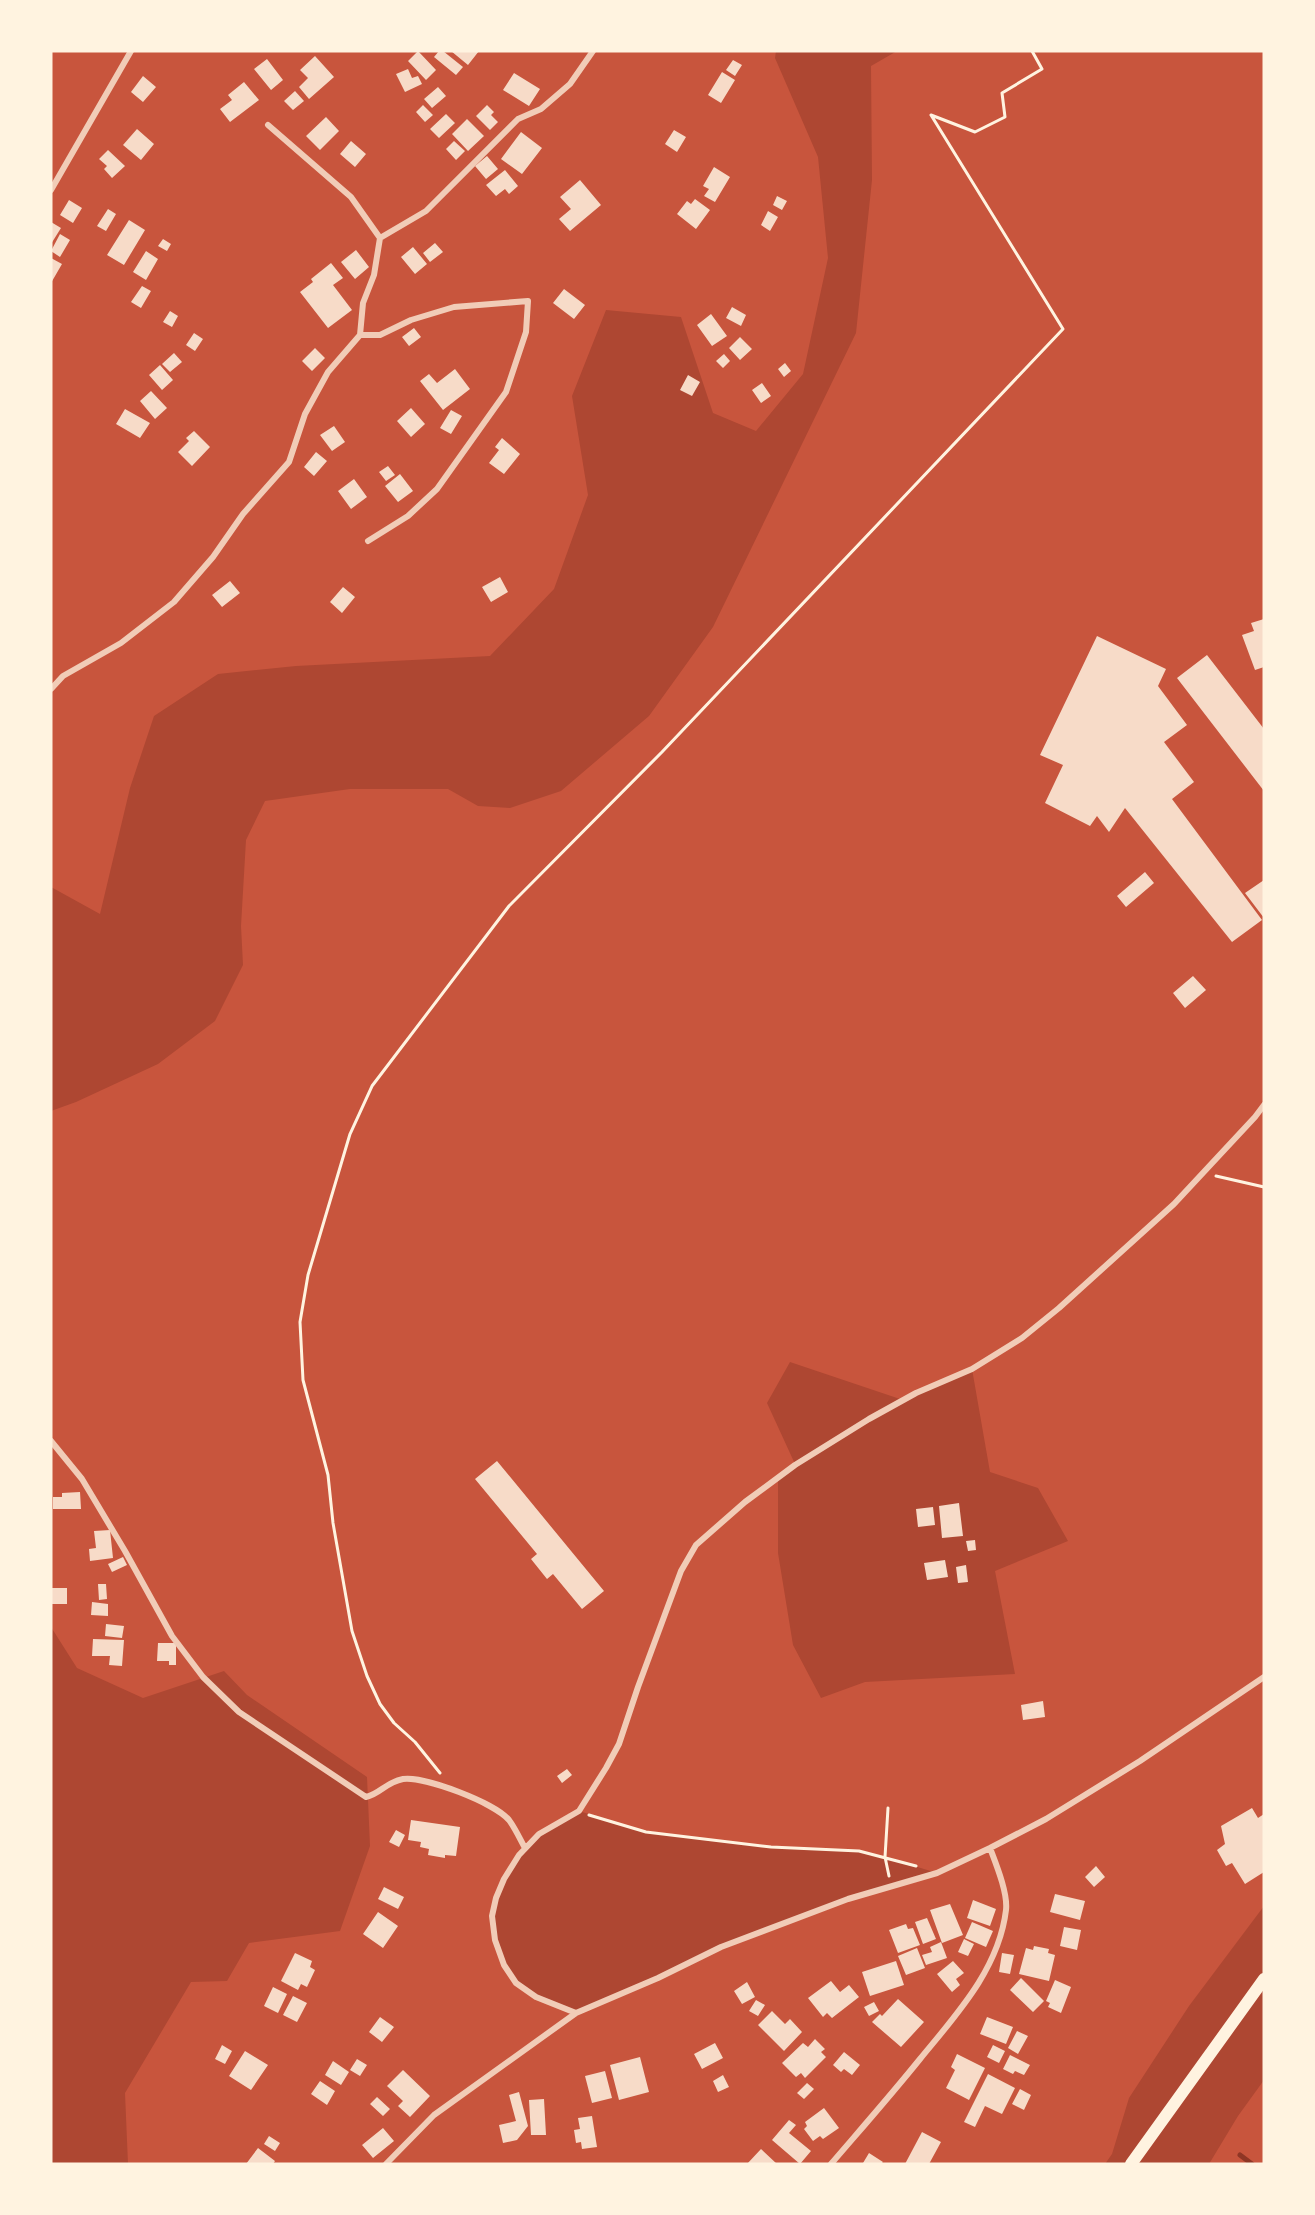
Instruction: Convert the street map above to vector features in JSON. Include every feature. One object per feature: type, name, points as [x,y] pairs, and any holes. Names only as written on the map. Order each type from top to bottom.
[{"type":"highway","points":[[1131,2164],[1264,1979]]},
{"type":"street","points":[[51,190],[131,51]]},
{"type":"street","points":[[380,238],[426,210],[518,118],[541,109],[570,84],[592,51]]},
{"type":"street","points":[[51,689],[63,676],[121,643],[174,602],[213,557],[243,514],[289,462],[305,414],[328,372],[360,335],[363,303],[374,275],[380,238],[351,197],[267,125]]},
{"type":"street","points":[[360,335],[380,335],[411,320],[454,307],[528,302],[526,332],[506,392],[436,489],[408,516],[368,541]]},
{"type":"street","points":[[576,2013],[536,1997],[516,1983],[504,1965],[495,1940],[492,1917],[496,1898],[504,1879],[525,1848],[540,1834],[579,1811],[619,1744],[670,1600],[688,1556],[696,1545],[745,1502],[795,1465],[868,1419],[916,1393],[972,1369],[1022,1338],[1059,1308],[1174,1204],[1256,1117],[1264,1105]]},
{"type":"street","points":[[51,1441],[82,1479],[172,1636],[203,1677],[239,1712],[366,1797],[371,1796],[390,1782],[418,1779],[487,1803],[508,1819],[525,1848]]},
{"type":"street","points":[[386,2164],[434,2115],[576,2013],[658,1978],[731,1942],[837,1903],[937,1873],[990,1848],[1046,1819],[1140,1761],[1264,1677]]},
{"type":"street","points":[[831,2164],[959,2012],[978,1985],[995,1953],[1007,1908],[1001,1880],[990,1848]]},
{"type":"path","points":[[455,1791],[415,1742],[394,1723],[380,1704],[367,1676],[352,1631],[333,1522],[328,1475],[303,1380],[300,1323],[308,1275],[350,1134],[372,1086],[510,906],[662,752],[1063,329],[931,115],[975,132],[1005,117],[1002,93],[1042,69],[1032,51]]},
{"type":"path","points":[[1202,1173],[1264,1187]]},
{"type":"path","points":[[888,1808],[885,1857],[892,1886]]},
{"type":"path","points":[[579,1811],[646,1832],[771,1847],[859,1851],[937,1873]]},
{"type":"shaded area","points":[[776,51],[897,51],[871,66],[872,180],[856,333],[713,627],[649,716],[561,791],[510,808],[478,806],[448,789],[350,789],[265,801],[246,840],[241,926],[243,965],[215,1021],[158,1064],[76,1102],[51,1111],[51,887],[100,914],[130,788],[154,716],[218,674],[296,666],[490,656],[554,589],[588,495],[572,396],[606,310],[681,317],[713,413],[756,431],[803,374],[828,258],[818,157],[775,58]]},
{"type":"shaded area","points":[[790,1362],[903,1400],[972,1369],[990,1472],[1038,1488],[1068,1541],[995,1571],[1015,1674],[865,1682],[821,1698],[793,1645],[778,1553],[778,1477],[795,1464],[767,1403]]},
{"type":"shaded area","points":[[51,1627],[77,1668],[143,1698],[224,1671],[247,1695],[367,1777],[370,1846],[340,1931],[249,1943],[227,1981],[191,1982],[125,2093],[128,2164],[51,2164]]},
{"type":"shaded area","points":[[579,1811],[646,1832],[771,1847],[859,1851],[937,1873],[781,1923],[576,2013],[535,1995],[515,1982],[500,1951],[492,1917],[506,1875],[519,1854],[539,1835]]},
{"type":"shaded area","points":[[1264,1906],[1264,2080],[1238,2116],[1209,2164],[1105,2164],[1112,2154],[1129,2098],[1189,2006]]},
{"type":"building","points":[[418,51],[436,70],[426,80],[408,61]]},
{"type":"building","points":[[439,51],[443,51],[463,67],[456,75],[434,57]]},
{"type":"building","points":[[451,51],[479,51],[468,65]]},
{"type":"building","points":[[315,56],[334,77],[309,99],[299,87],[308,78],[300,70]]},
{"type":"building","points":[[267,59],[283,80],[271,90],[254,69]]},
{"type":"building","points":[[733,60],[742,65],[735,76],[726,70]]},
{"type":"building","points":[[408,69],[412,78],[418,76],[422,84],[405,92],[396,74]]},
{"type":"building","points":[[722,72],[735,80],[721,103],[708,95]]},
{"type":"building","points":[[514,73],[540,89],[529,106],[503,90]]},
{"type":"building","points":[[143,76],[156,87],[143,102],[131,92]]},
{"type":"building","points":[[244,82],[259,100],[230,122],[220,109],[232,100],[228,95]]},
{"type":"building","points":[[438,87],[446,96],[432,108],[424,99]]},
{"type":"building","points":[[295,91],[304,101],[293,110],[284,101]]},
{"type":"building","points":[[423,105],[433,115],[425,122],[416,112]]},
{"type":"building","points":[[487,105],[494,112],[491,115],[498,122],[490,130],[476,116]]},
{"type":"building","points":[[446,114],[455,123],[439,138],[430,129]]},
{"type":"building","points":[[326,117],[339,131],[320,150],[306,136]]},
{"type":"building","points":[[467,119],[484,136],[468,151],[452,134]]},
{"type":"building","points":[[137,129],[154,144],[141,160],[123,145]]},
{"type":"building","points":[[674,130],[686,137],[677,152],[665,144]]},
{"type":"building","points":[[521,132],[542,148],[522,174],[501,159]]},
{"type":"building","points":[[351,141],[366,154],[355,167],[340,154]]},
{"type":"building","points":[[454,141],[465,151],[456,160],[446,149]]},
{"type":"building","points":[[108,150],[125,166],[112,178],[104,169],[107,166],[99,159]]},
{"type":"building","points":[[487,156],[498,169],[486,179],[475,166]]},
{"type":"building","points":[[714,167],[730,177],[715,202],[704,196],[709,189],[703,186]]},
{"type":"building","points":[[505,170],[518,186],[509,194],[505,189],[496,196],[486,185]]},
{"type":"building","points":[[580,180],[601,205],[570,231],[559,219],[571,209],[560,197]]},
{"type":"building","points":[[777,196],[787,201],[782,210],[773,205]]},
{"type":"building","points":[[695,199],[710,210],[696,229],[677,214],[687,201],[691,204]]},
{"type":"building","points":[[69,200],[82,208],[73,223],[60,215]]},
{"type":"building","points":[[108,209],[116,214],[106,231],[97,226]]},
{"type":"building","points":[[768,211],[778,217],[770,231],[761,225]]},
{"type":"building","points":[[129,220],[145,230],[124,265],[107,255]]},
{"type":"building","points":[[51,222],[61,228],[51,244]]},
{"type":"building","points":[[60,234],[70,240],[60,257],[51,251]]},
{"type":"building","points":[[163,239],[171,244],[167,251],[158,246]]},
{"type":"building","points":[[435,243],[443,252],[430,262],[423,253]]},
{"type":"building","points":[[413,247],[427,264],[415,274],[401,257]]},
{"type":"building","points":[[356,250],[369,267],[355,279],[341,262]]},
{"type":"building","points":[[146,251],[158,259],[146,280],[133,272]]},
{"type":"building","points":[[51,258],[62,264],[51,283]]},
{"type":"building","points":[[331,263],[343,278],[333,285],[352,310],[328,328],[300,292],[313,282],[311,279]]},
{"type":"building","points":[[142,286],[151,291],[141,308],[131,302]]},
{"type":"building","points":[[564,289],[585,305],[574,319],[553,303]]},
{"type":"building","points":[[732,307],[746,315],[741,326],[726,318]]},
{"type":"building","points":[[170,311],[178,316],[172,327],[163,322]]},
{"type":"building","points":[[711,314],[727,336],[712,346],[697,325]]},
{"type":"building","points":[[414,328],[421,337],[409,346],[402,337]]},
{"type":"building","points":[[194,333],[203,339],[195,351],[186,345]]},
{"type":"building","points":[[740,337],[752,349],[740,360],[729,348]]},
{"type":"building","points":[[315,348],[325,358],[312,371],[302,361]]},
{"type":"building","points":[[174,353],[182,362],[170,372],[162,364]]},
{"type":"building","points":[[724,354],[730,361],[723,368],[716,361]]},
{"type":"building","points":[[785,363],[791,371],[784,377],[778,369]]},
{"type":"building","points":[[160,365],[173,380],[162,390],[149,375]]},
{"type":"building","points":[[455,369],[470,389],[443,410],[420,381],[429,374],[437,383]]},
{"type":"building","points":[[688,375],[700,382],[692,396],[680,390]]},
{"type":"building","points":[[762,383],[771,396],[761,403],[752,390]]},
{"type":"building","points":[[151,391],[167,408],[155,419],[140,401]]},
{"type":"building","points":[[411,408],[425,424],[411,437],[397,421]]},
{"type":"building","points":[[125,409],[150,423],[140,438],[116,424]]},
{"type":"building","points":[[451,410],[462,416],[451,434],[440,428]]},
{"type":"building","points":[[334,426],[345,442],[332,451],[320,435]]},
{"type":"building","points":[[194,431],[210,447],[192,466],[178,452],[189,441],[186,438]]},
{"type":"building","points":[[502,438],[520,454],[504,474],[489,463],[499,450],[495,447]]},
{"type":"building","points":[[316,452],[327,461],[314,476],[304,467]]},
{"type":"building","points":[[388,466],[395,475],[386,481],[379,472]]},
{"type":"building","points":[[400,474],[413,491],[398,502],[385,486]]},
{"type":"building","points":[[354,479],[367,497],[351,509],[338,491]]},
{"type":"building","points":[[500,577],[508,592],[491,602],[482,587]]},
{"type":"building","points":[[230,581],[240,593],[222,607],[212,595]]},
{"type":"building","points":[[343,587],[355,597],[342,613],[330,602]]},
{"type":"building","points":[[1264,619],[1264,667],[1255,670],[1242,635],[1254,631],[1251,623]]},
{"type":"building","points":[[1097,636],[1166,669],[1158,686],[1187,725],[1164,742],[1194,782],[1172,799],[1262,920],[1232,942],[1125,808],[1109,832],[1097,816],[1090,826],[1045,803],[1063,765],[1040,755]]},
{"type":"building","points":[[1207,655],[1264,729],[1264,791],[1177,678]]},
{"type":"building","points":[[1145,872],[1154,883],[1126,907],[1117,896]]},
{"type":"building","points":[[1264,880],[1264,918],[1245,893]]},
{"type":"building","points":[[1193,976],[1206,990],[1185,1008],[1173,993]]},
{"type":"building","points":[[497,1461],[604,1591],[582,1609],[553,1574],[547,1579],[531,1559],[537,1554],[475,1479]]},
{"type":"building","points":[[80,1492],[81,1509],[53,1509],[53,1497],[62,1497],[62,1493]]},
{"type":"building","points":[[959,1503],[963,1536],[942,1538],[939,1506]]},
{"type":"building","points":[[933,1507],[935,1525],[918,1527],[916,1509]]},
{"type":"building","points":[[110,1530],[113,1558],[90,1561],[89,1549],[96,1548],[94,1531]]},
{"type":"building","points":[[975,1540],[976,1550],[968,1551],[966,1541]]},
{"type":"building","points":[[123,1557],[127,1565],[112,1572],[108,1564]]},
{"type":"building","points":[[945,1560],[948,1577],[927,1580],[924,1563]]},
{"type":"building","points":[[966,1565],[968,1582],[958,1583],[956,1567]]},
{"type":"building","points":[[98,1584],[106,1584],[107,1599],[99,1600]]},
{"type":"building","points":[[52,1588],[67,1588],[67,1604],[52,1604]]},
{"type":"building","points":[[92,1602],[108,1604],[108,1616],[91,1615]]},
{"type":"building","points":[[106,1624],[124,1626],[122,1638],[105,1636]]},
{"type":"building","points":[[93,1639],[124,1640],[122,1666],[109,1665],[110,1656],[92,1656]]},
{"type":"building","points":[[158,1643],[176,1643],[176,1665],[169,1665],[169,1661],[157,1661]]},
{"type":"building","points":[[1043,1701],[1045,1717],[1023,1720],[1021,1705]]},
{"type":"building","points":[[567,1769],[572,1775],[562,1783],[557,1776]]},
{"type":"building","points":[[1252,1808],[1258,1818],[1264,1814],[1264,1872],[1245,1884],[1232,1863],[1226,1866],[1217,1850],[1225,1844],[1221,1826]]},
{"type":"building","points":[[411,1820],[460,1827],[456,1856],[445,1855],[445,1858],[428,1855],[429,1849],[420,1847],[421,1842],[408,1840]]},
{"type":"building","points":[[396,1830],[405,1835],[399,1847],[389,1842]]},
{"type":"building","points":[[1096,1866],[1105,1877],[1094,1887],[1085,1877]]},
{"type":"building","points":[[384,1887],[404,1897],[398,1909],[378,1899]]},
{"type":"building","points":[[1055,1894],[1085,1901],[1080,1920],[1050,1912]]},
{"type":"building","points":[[973,1900],[996,1909],[990,1926],[967,1918]]},
{"type":"building","points":[[950,1904],[963,1935],[942,1943],[930,1910]]},
{"type":"building","points":[[378,1912],[398,1926],[383,1948],[363,1934]]},
{"type":"building","points":[[927,1918],[936,1939],[923,1944],[915,1922]]},
{"type":"building","points":[[972,1922],[993,1931],[986,1947],[965,1938]]},
{"type":"building","points":[[906,1924],[908,1929],[913,1928],[920,1945],[898,1953],[889,1930]]},
{"type":"building","points":[[1064,1927],[1081,1930],[1077,1950],[1060,1946]]},
{"type":"building","points":[[964,1939],[974,1944],[968,1956],[958,1952]]},
{"type":"building","points":[[941,1942],[947,1958],[926,1965],[922,1955],[932,1952],[930,1947]]},
{"type":"building","points":[[1034,1946],[1049,1949],[1048,1953],[1055,1955],[1049,1981],[1019,1974],[1026,1948],[1033,1950]]},
{"type":"building","points":[[917,1948],[925,1968],[906,1975],[898,1956]]},
{"type":"building","points":[[295,1953],[312,1961],[310,1967],[315,1970],[307,1987],[301,1984],[298,1990],[281,1981]]},
{"type":"building","points":[[1002,1953],[1014,1955],[1010,1974],[999,1972]]},
{"type":"building","points":[[896,1961],[904,1985],[870,1996],[862,1972]]},
{"type":"building","points":[[953,1961],[964,1973],[956,1979],[960,1985],[952,1992],[937,1974]]},
{"type":"building","points":[[1021,1978],[1044,2001],[1033,2012],[1010,1990]]},
{"type":"building","points":[[1055,1980],[1071,1987],[1061,2013],[1048,2007],[1050,2003],[1046,2001]]},
{"type":"building","points":[[831,1981],[840,1992],[849,1985],[859,1997],[832,2018],[827,2013],[823,2017],[808,1998]]},
{"type":"building","points":[[747,1982],[755,1997],[742,2004],[734,1991]]},
{"type":"building","points":[[273,1987],[287,1994],[278,2013],[264,2006]]},
{"type":"building","points":[[293,1996],[307,2003],[297,2022],[283,2015]]},
{"type":"building","points":[[898,1999],[924,2022],[901,2047],[872,2022],[880,2014],[882,2016]]},
{"type":"building","points":[[756,2000],[765,2005],[758,2016],[749,2011]]},
{"type":"building","points":[[874,2002],[879,2011],[869,2016],[864,2007]]},
{"type":"building","points":[[772,2011],[785,2024],[790,2019],[802,2032],[784,2051],[758,2025]]},
{"type":"building","points":[[380,2017],[394,2027],[382,2042],[369,2032]]},
{"type":"building","points":[[987,2017],[1013,2027],[1006,2044],[980,2034]]},
{"type":"building","points":[[1017,2031],[1028,2036],[1018,2054],[1008,2048]]},
{"type":"building","points":[[815,2039],[825,2049],[821,2052],[826,2057],[805,2078],[801,2073],[796,2077],[782,2063],[803,2043],[808,2047]]},
{"type":"building","points":[[715,2043],[723,2058],[702,2069],[694,2054]]},
{"type":"building","points":[[222,2045],[232,2051],[225,2064],[215,2059]]},
{"type":"building","points":[[993,2045],[1005,2051],[999,2063],[987,2057]]},
{"type":"building","points":[[245,2051],[268,2065],[251,2090],[229,2076]]},
{"type":"building","points":[[844,2052],[860,2065],[852,2075],[844,2069],[841,2072],[833,2065]]},
{"type":"building","points":[[957,2054],[985,2068],[969,2100],[946,2088],[955,2070],[951,2067]]},
{"type":"building","points":[[1010,2055],[1030,2065],[1024,2075],[1015,2071],[1013,2074],[1003,2069]]},
{"type":"building","points":[[640,2057],[649,2092],[619,2100],[610,2065]]},
{"type":"building","points":[[357,2059],[367,2065],[360,2076],[350,2070]]},
{"type":"building","points":[[333,2061],[349,2072],[341,2085],[325,2075]]},
{"type":"building","points":[[403,2070],[430,2096],[410,2117],[398,2106],[403,2101],[387,2086]]},
{"type":"building","points":[[605,2071],[612,2098],[592,2103],[585,2076]]},
{"type":"building","points":[[988,2074],[1015,2088],[1002,2114],[985,2106],[975,2127],[964,2122]]},
{"type":"building","points":[[723,2075],[729,2087],[718,2092],[713,2081]]},
{"type":"building","points":[[320,2081],[335,2091],[327,2105],[311,2094]]},
{"type":"building","points":[[807,2083],[814,2089],[804,2099],[797,2093]]},
{"type":"building","points":[[1020,2089],[1031,2095],[1024,2110],[1012,2104]]},
{"type":"building","points":[[519,2092],[528,2126],[517,2140],[503,2143],[499,2125],[516,2121],[509,2095]]},
{"type":"building","points":[[377,2097],[390,2109],[383,2116],[370,2104]]},
{"type":"building","points":[[544,2099],[546,2135],[531,2135],[529,2100]]},
{"type":"building","points":[[824,2108],[839,2128],[823,2139],[820,2136],[813,2141],[804,2129],[807,2126],[805,2122]]},
{"type":"building","points":[[592,2116],[597,2147],[582,2149],[581,2142],[576,2143],[574,2130],[580,2129],[578,2118]]},
{"type":"building","points":[[789,2120],[796,2125],[789,2133],[811,2151],[800,2164],[772,2140]]},
{"type":"building","points":[[383,2128],[394,2141],[373,2158],[362,2145]]},
{"type":"building","points":[[922,2132],[941,2142],[929,2164],[905,2164]]},
{"type":"building","points":[[269,2136],[280,2143],[275,2151],[264,2144]]},
{"type":"building","points":[[258,2148],[275,2161],[273,2164],[246,2164]]},
{"type":"building","points":[[761,2149],[777,2164],[747,2164]]},
{"type":"building","points":[[869,2153],[883,2162],[881,2164],[863,2163]]},
{"type":"waterway","points":[[1240,2155],[1252,2164]]}]
